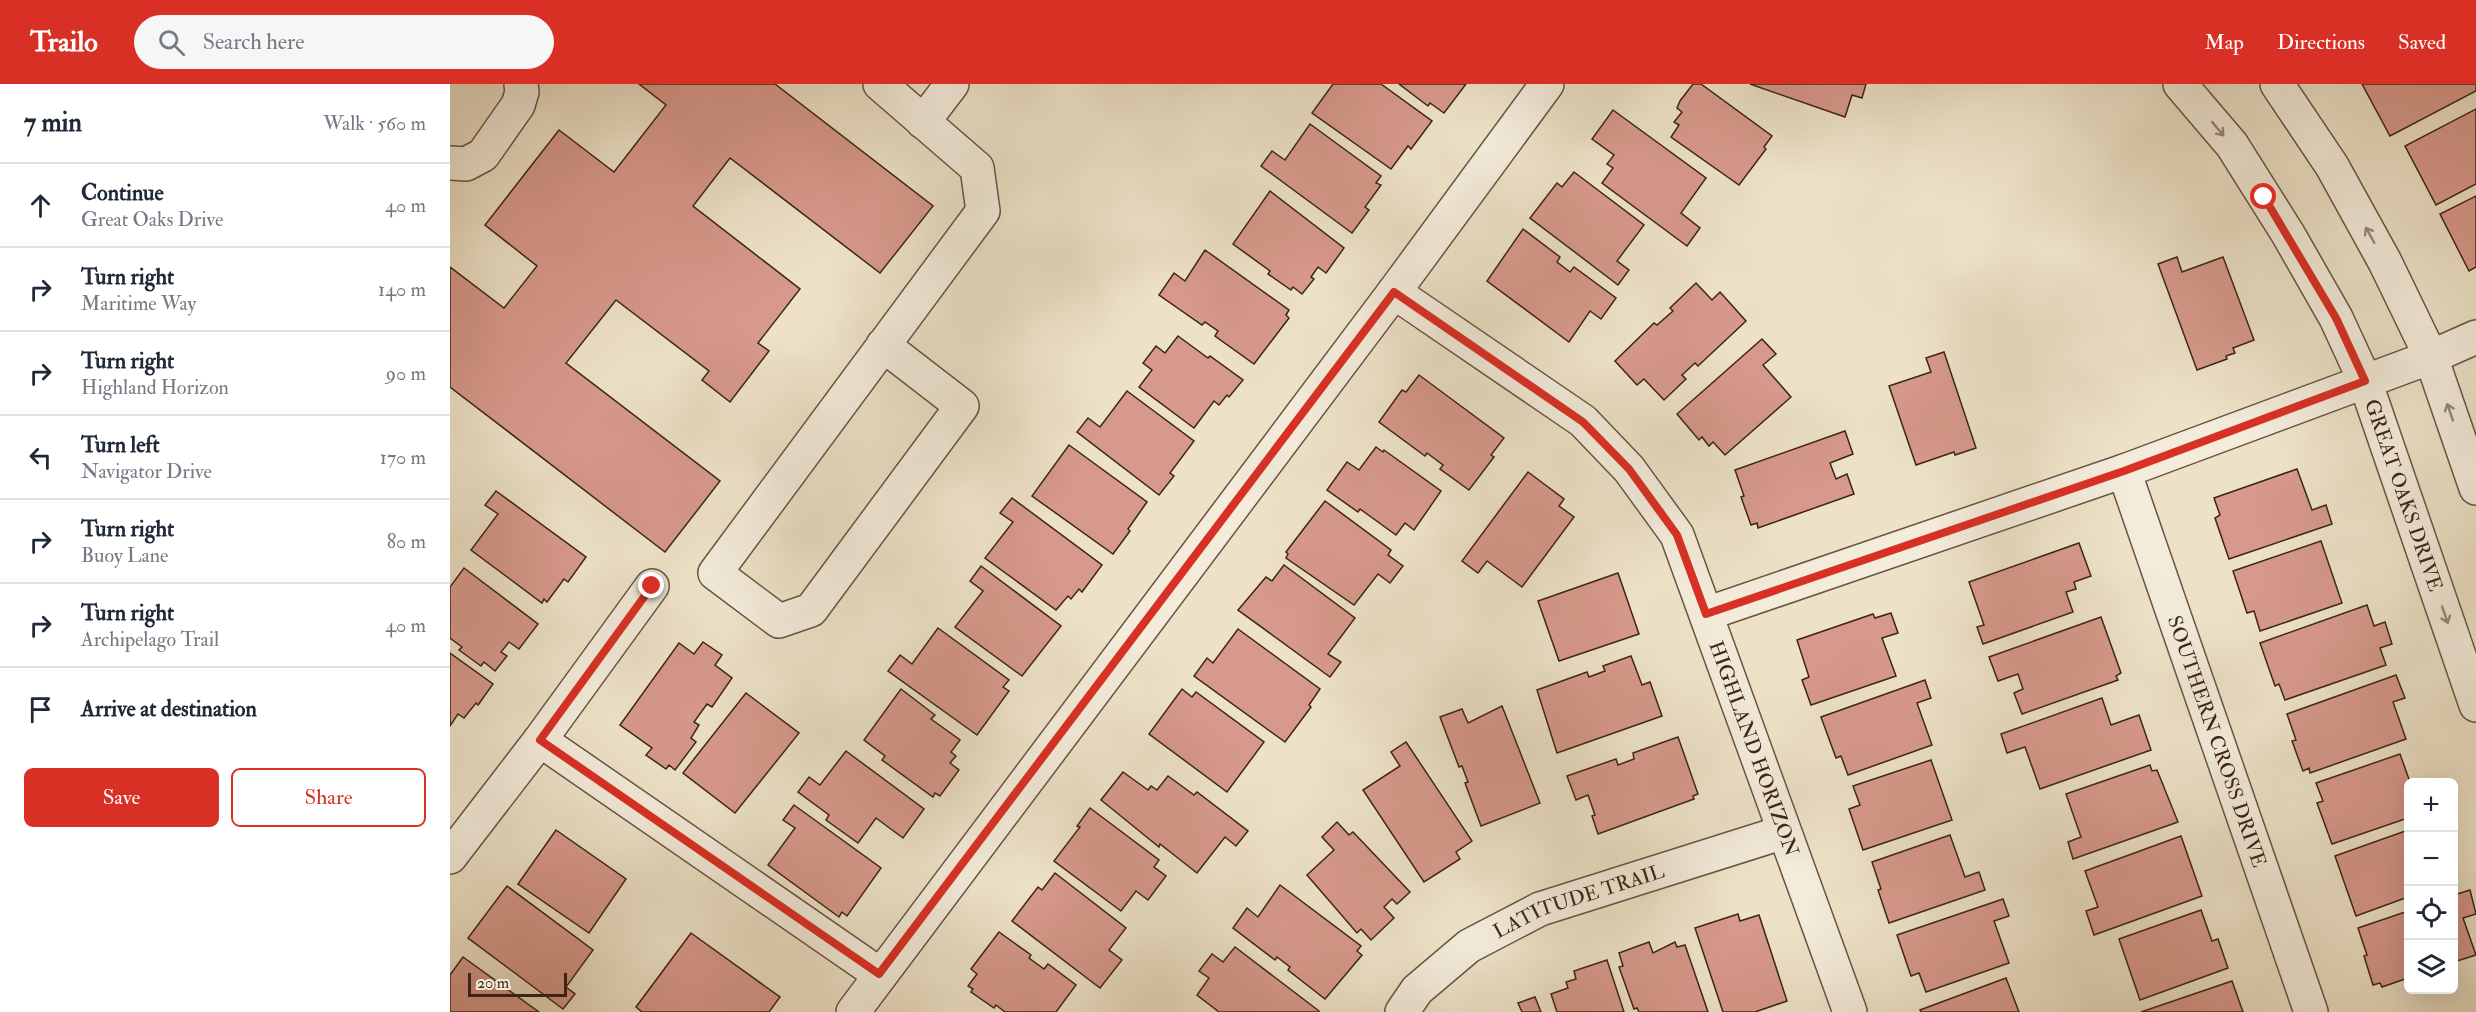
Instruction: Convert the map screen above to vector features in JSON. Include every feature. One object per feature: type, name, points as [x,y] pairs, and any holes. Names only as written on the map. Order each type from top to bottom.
[{"type":"street","points":[[450,163],[466,165],[483,155],[518,105],[522,92],[521,84]]},
{"type":"street","points":[[880,84],[977,168],[982,211],[883,345],[715,573],[778,621],[811,610],[962,405],[883,345]]},
{"type":"street","points":[[923,122],[952,84]]},
{"type":"street","points":[[853,1012],[879,974],[1394,292],[1547,84]]},
{"type":"street","name":"GREAT OAKS DRIVE","points":[[2180,84],[2232,145],[2288,234],[2336,318],[2365,381],[2476,705]]},
{"type":"street","points":[[2277,84],[2332,166],[2385,262],[2432,357],[2476,488]]},
{"type":"street","name":"HIGHLAND HORIZON","points":[[1394,292],[1583,422],[1629,469],[1677,535],[1850,1012]]},
{"type":"street","points":[[1706,614],[2124,471],[2432,357],[2476,337]]},
{"type":"street","name":"SOUTHERN CROSS DRIVE","points":[[2124,471],[2311,1012]]},
{"type":"street","points":[[450,857],[540,740],[652,586]]},
{"type":"street","points":[[540,740],[879,974]]},
{"type":"street","name":"LATITUDE TRAIL","points":[[1402,1012],[1417,990],[1469,946],[1540,909],[1784,832]]},
{"type":"building","points":[[639,84],[775,84],[933,206],[880,273],[730,158],[693,206],[800,289],[758,343],[769,351],[730,402],[702,380],[709,371],[616,300],[566,363],[720,481],[665,552],[450,387],[450,267],[504,308],[537,266],[485,225],[559,130],[614,172],[666,105]]},
{"type":"building","points":[[1333,84],[1381,84],[1432,121],[1411,149],[1408,146],[1391,169],[1312,113]]},
{"type":"building","points":[[1399,84],[1466,84],[1444,113],[1430,103],[1428,106]]},
{"type":"building","points":[[1693,84],[1701,84],[1772,136],[1764,147],[1766,149],[1739,185],[1671,137],[1679,125],[1674,122],[1682,112],[1677,108]]},
{"type":"building","points":[[1750,84],[1866,84],[1862,98],[1852,95],[1845,117]]},
{"type":"building","points":[[2362,84],[2476,84],[2476,91],[2390,136]]},
{"type":"building","points":[[2476,109],[2476,184],[2436,205],[2405,146]]},
{"type":"building","points":[[1613,110],[1706,178],[1681,213],[1700,228],[1687,246],[1602,183],[1613,168],[1607,164],[1614,155],[1592,139]]},
{"type":"building","points":[[1310,124],[1381,176],[1376,183],[1381,185],[1365,207],[1369,210],[1352,233],[1261,166],[1272,151],[1285,160]]},
{"type":"building","points":[[1574,172],[1644,225],[1617,261],[1629,270],[1618,285],[1530,218],[1557,183],[1562,187]]},
{"type":"building","points":[[1270,191],[1344,248],[1326,273],[1318,267],[1311,277],[1314,279],[1302,294],[1293,287],[1291,290],[1268,274],[1270,271],[1233,244]]},
{"type":"building","points":[[2476,196],[2476,267],[2469,271],[2440,214]]},
{"type":"building","points":[[1523,229],[1560,257],[1557,262],[1570,272],[1574,267],[1616,298],[1601,319],[1590,311],[1569,342],[1487,281]]},
{"type":"building","points":[[1205,250],[1289,310],[1286,315],[1289,318],[1254,364],[1215,336],[1218,331],[1205,322],[1202,325],[1159,295],[1174,273],[1185,281]]},
{"type":"building","points":[[2177,257],[2182,272],[2223,257],[2254,340],[2233,348],[2235,353],[2226,356],[2227,359],[2197,370],[2158,264]]},
{"type":"building","points":[[1696,283],[1712,300],[1720,292],[1746,321],[1698,366],[1695,363],[1682,375],[1686,379],[1664,400],[1644,379],[1637,385],[1615,361],[1654,323],[1657,325],[1673,311],[1670,308]]},
{"type":"building","points":[[1178,336],[1243,380],[1219,405],[1214,401],[1194,428],[1139,387],[1152,370],[1143,363],[1156,346],[1165,353]]},
{"type":"building","points":[[1762,339],[1776,354],[1763,365],[1791,397],[1725,455],[1713,442],[1709,446],[1702,437],[1699,440],[1677,414]]},
{"type":"building","points":[[1944,352],[1976,448],[1955,455],[1954,452],[1916,465],[1889,386],[1931,372],[1926,358]]},
{"type":"building","points":[[1419,375],[1504,438],[1491,455],[1494,457],[1469,490],[1440,469],[1443,465],[1427,453],[1425,456],[1379,422],[1402,390],[1406,392]]},
{"type":"building","points":[[1127,391],[1194,441],[1170,473],[1174,476],[1159,495],[1077,432],[1088,418],[1100,427]]},
{"type":"building","points":[[1845,431],[1853,454],[1830,463],[1836,479],[1847,474],[1854,494],[1758,528],[1757,523],[1751,525],[1735,470]]},
{"type":"building","points":[[1069,445],[1147,502],[1113,554],[1032,496]]},
{"type":"building","points":[[1376,447],[1383,452],[1384,450],[1441,491],[1414,530],[1405,523],[1396,535],[1360,509],[1358,512],[1327,490],[1347,462],[1359,470]]},
{"type":"building","points":[[2297,469],[2312,510],[2326,505],[2332,524],[2229,559],[2215,518],[2220,515],[2214,498]]},
{"type":"building","points":[[1528,472],[1564,499],[1559,506],[1574,517],[1522,587],[1487,561],[1478,573],[1462,561]]},
{"type":"building","points":[[496,491],[586,557],[568,582],[564,579],[547,602],[544,599],[542,603],[471,550],[498,514],[485,505]]},
{"type":"building","points":[[1012,498],[1102,565],[1082,592],[1079,589],[1071,599],[1068,596],[1056,610],[985,558],[1013,522],[1000,513]]},
{"type":"building","points":[[1325,501],[1391,550],[1388,555],[1403,566],[1390,583],[1378,574],[1354,605],[1286,558],[1288,554],[1286,552]]},
{"type":"building","points":[[2321,541],[2342,603],[2260,631],[2254,611],[2247,613],[2233,571]]},
{"type":"building","points":[[2079,543],[2091,576],[2074,582],[2076,589],[2066,592],[2073,612],[1983,644],[1977,627],[1984,625],[1969,582]]},
{"type":"building","points":[[1284,565],[1355,618],[1328,654],[1341,662],[1330,677],[1238,610],[1266,577],[1272,581]]},
{"type":"building","points":[[981,566],[1061,626],[1022,676],[955,627],[983,591],[970,581]]},
{"type":"building","points":[[464,568],[538,624],[519,649],[509,642],[501,652],[507,656],[495,671],[484,662],[481,666],[459,650],[462,647],[450,638],[450,587]]},
{"type":"building","points":[[1618,573],[1639,634],[1559,661],[1538,601]]},
{"type":"building","points":[[2367,605],[2374,626],[2385,622],[2392,644],[2380,648],[2386,665],[2285,700],[2279,684],[2275,686],[2260,643]]},
{"type":"building","points":[[1891,613],[1898,633],[1882,638],[1896,676],[1811,705],[1802,680],[1809,677],[1797,640],[1873,614],[1875,618]]},
{"type":"building","points":[[2101,617],[2121,673],[2116,676],[2118,680],[2022,714],[2014,693],[2023,689],[2018,674],[1998,681],[1989,657]]},
{"type":"building","points":[[938,628],[1009,680],[1003,687],[1009,691],[977,735],[888,671],[900,655],[912,664]]},
{"type":"building","points":[[1238,629],[1320,689],[1309,705],[1311,707],[1285,742],[1194,676],[1207,658],[1213,663]]},
{"type":"building","points":[[703,642],[722,655],[715,665],[732,678],[712,707],[707,704],[694,722],[699,725],[691,738],[696,742],[675,770],[669,765],[666,769],[646,755],[652,748],[620,725],[679,643],[694,654]]},
{"type":"building","points":[[450,653],[493,684],[478,705],[476,703],[464,718],[458,714],[450,726]]},
{"type":"building","points":[[1631,656],[1642,685],[1650,682],[1662,716],[1557,753],[1537,690],[1587,672],[1589,677],[1605,671],[1603,666]]},
{"type":"building","points":[[2396,675],[2405,698],[2393,702],[2406,739],[2310,773],[2309,768],[2303,771],[2292,741],[2296,740],[2287,714]]},
{"type":"building","points":[[1925,680],[1931,698],[1917,703],[1932,745],[1848,775],[1841,756],[1836,758],[1821,717]]},
{"type":"building","points":[[901,689],[935,715],[931,719],[960,740],[951,752],[956,756],[950,763],[959,770],[940,796],[935,793],[933,797],[882,760],[885,756],[864,740]]},
{"type":"building","points":[[1182,689],[1192,697],[1196,692],[1264,742],[1227,792],[1149,734]]},
{"type":"building","points":[[746,693],[799,733],[735,813],[683,773]]},
{"type":"building","points":[[2102,698],[2111,725],[2139,715],[2151,750],[2040,789],[2025,747],[2007,753],[2001,734]]},
{"type":"building","points":[[1502,706],[1540,803],[1481,826],[1465,783],[1468,782],[1462,766],[1459,767],[1440,717],[1462,709],[1468,723]]},
{"type":"building","points":[[1678,737],[1698,794],[1693,796],[1694,799],[1598,834],[1592,816],[1595,815],[1588,795],[1576,800],[1567,776],[1616,759],[1618,765],[1634,759],[1633,753]]},
{"type":"building","points":[[1406,742],[1472,841],[1456,852],[1460,859],[1424,882],[1363,790],[1400,766],[1391,752]]},
{"type":"building","points":[[846,751],[924,809],[903,838],[876,818],[858,843],[826,820],[829,815],[798,792],[809,777],[820,785]]},
{"type":"building","points":[[2400,754],[2409,778],[2404,778],[2404,819],[2332,844],[2317,803],[2323,801],[2316,783]]},
{"type":"building","points":[[1931,760],[1952,820],[1863,850],[1849,809],[1860,805],[1853,786]]},
{"type":"building","points":[[2150,765],[2152,771],[2157,770],[2178,822],[2073,859],[2068,842],[2081,837],[2066,794]]},
{"type":"building","points":[[1123,772],[1148,790],[1151,786],[1157,790],[1168,776],[1194,795],[1197,792],[1248,831],[1236,846],[1225,837],[1197,873],[1160,844],[1159,847],[1101,800]]},
{"type":"building","points":[[794,805],[881,868],[847,916],[842,912],[839,917],[768,865],[795,828],[783,820]]},
{"type":"building","points":[[1090,808],[1159,860],[1154,867],[1166,876],[1148,900],[1136,891],[1121,911],[1054,861],[1080,827],[1077,826]]},
{"type":"building","points":[[1337,822],[1349,835],[1353,832],[1410,892],[1397,904],[1392,899],[1384,907],[1394,918],[1371,940],[1361,929],[1357,933],[1307,875],[1334,850],[1322,837]]},
{"type":"building","points":[[556,830],[626,879],[589,933],[518,884]]},
{"type":"building","points":[[2404,831],[2404,898],[2356,916],[2335,856]]},
{"type":"building","points":[[1950,835],[1965,877],[1979,872],[1985,890],[1889,923],[1872,862]]},
{"type":"building","points":[[2181,836],[2202,896],[2094,935],[2086,911],[2098,907],[2085,871]]},
{"type":"building","points":[[1055,873],[1126,928],[1109,950],[1122,960],[1100,988],[1012,921],[1038,887],[1042,890]]},
{"type":"building","points":[[1280,885],[1361,946],[1357,951],[1362,955],[1325,999],[1288,970],[1290,967],[1277,957],[1275,960],[1233,928],[1247,908],[1258,917]]},
{"type":"building","points":[[507,886],[593,950],[566,987],[575,994],[563,1009],[468,938]]},
{"type":"building","points":[[2470,890],[2476,914],[2463,918],[2476,955],[2458,961],[2458,940],[2458,894]]},
{"type":"building","points":[[2003,899],[2009,916],[1994,921],[2009,963],[1926,992],[1919,973],[1911,976],[1897,935]]},
{"type":"building","points":[[2201,910],[2212,941],[2218,939],[2228,968],[2140,1000],[2119,939]]},
{"type":"building","points":[[2404,912],[2404,979],[2382,987],[2380,983],[2373,985],[2364,956],[2367,955],[2358,928]]},
{"type":"building","points":[[1738,914],[1740,921],[1759,915],[1787,1001],[1755,1012],[1723,1012],[1695,928]]},
{"type":"building","points":[[999,932],[1031,955],[1029,958],[1044,969],[1048,964],[1076,985],[1056,1012],[1005,1012],[996,1005],[994,1008],[971,992],[973,989],[968,986],[977,974],[971,969]]},
{"type":"building","points":[[691,933],[780,997],[769,1012],[642,1012],[636,1007]]},
{"type":"building","points":[[1649,942],[1653,953],[1675,942],[1677,947],[1685,945],[1708,1012],[1639,1012],[1637,1008],[1634,1009],[1619,967],[1623,966],[1619,953]]},
{"type":"building","points":[[1235,947],[1319,1011],[1219,1012],[1197,995],[1209,978],[1199,971],[1212,954],[1223,962]]},
{"type":"building","points":[[463,957],[539,1012],[450,1012],[450,975]]},
{"type":"building","points":[[1607,960],[1624,1012],[1557,1012],[1551,994],[1568,988],[1566,982],[1576,979],[1574,971]]},
{"type":"building","points":[[2006,978],[2019,1012],[1921,1012],[1920,1010]]},
{"type":"building","points":[[2232,981],[2243,1012],[2141,1012]]},
{"type":"building","points":[[1535,997],[1541,1012],[1522,1012],[1518,1003]]},
{"type":"route","points":[[652,586],[540,740],[879,974],[1394,292],[1583,422],[1629,469],[1677,535],[1706,614],[2124,471],[2365,381],[2336,318],[2264,197]]}]
